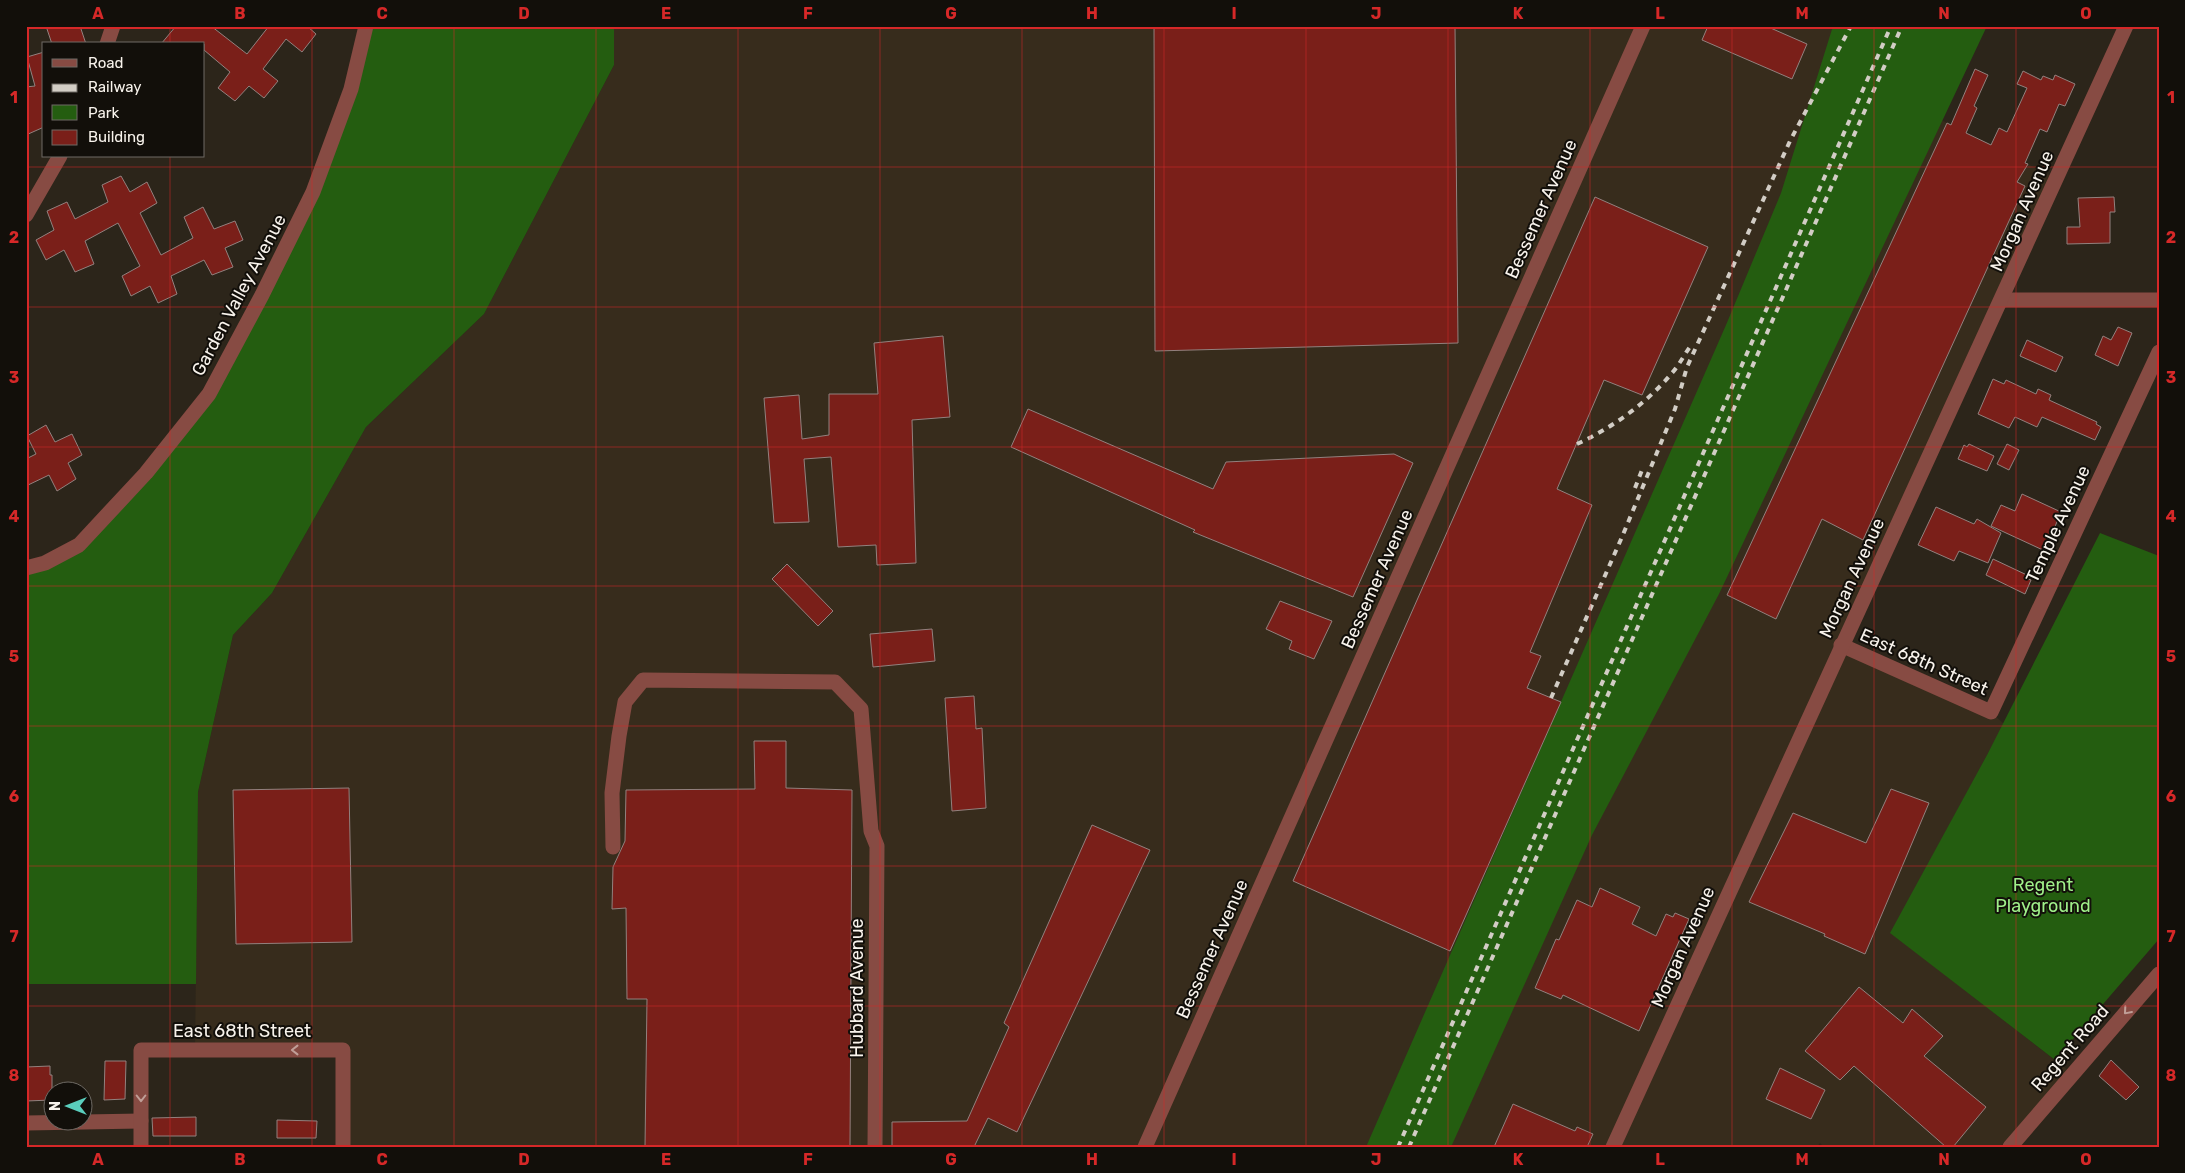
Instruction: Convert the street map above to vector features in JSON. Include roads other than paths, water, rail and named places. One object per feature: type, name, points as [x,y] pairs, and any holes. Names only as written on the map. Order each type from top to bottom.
[{"type":"street","points":[[108,42],[113,26]]},
{"type":"street","name":"Garden Valley Avenue","points":[[26,568],[45,563],[79,545],[146,473],[208,394],[262,295],[313,192],[351,89],[366,26]]},
{"type":"street","name":"Bessemer Avenue","points":[[1145,1147],[1643,26]]},
{"type":"street","name":"Morgan Avenue","points":[[1613,1147],[2126,26]]},
{"type":"street","points":[[26,215],[59,158]]},
{"type":"street","points":[[2002,300],[2159,300]]},
{"type":"street","name":"Temple Avenue","points":[[1991,712],[2159,352]]},
{"type":"street","name":"East 68th Street","points":[[1842,645],[1991,712]]},
{"type":"street","name":"Hubbard Avenue","points":[[613,847],[612,793],[625,702],[642,680],[836,682],[861,709],[870,831],[877,846],[875,1147]]},
{"type":"street","name":"Regent Road","points":[[2010,1147],[2159,974]]},
{"type":"street","name":"East 68th Street","points":[[141,1121],[141,1050],[343,1050],[343,1147]]},
{"type":"street","points":[[26,1122],[141,1121],[141,1147]]},
{"type":"railway","points":[[1551,698],[1622,537],[1675,409],[1687,367],[1790,141],[1851,26]]},
{"type":"railway","points":[[1398,1147],[1891,26]]},
{"type":"railway","points":[[1409,1147],[1902,26]]},
{"type":"railway","points":[[1577,444],[1616,422],[1652,394],[1678,366],[1692,344]]},
{"type":"railway","points":[[1635,488],[1642,470]]},
{"type":"park label","name":"Regent Playground","points":[[2043,895]]}]
